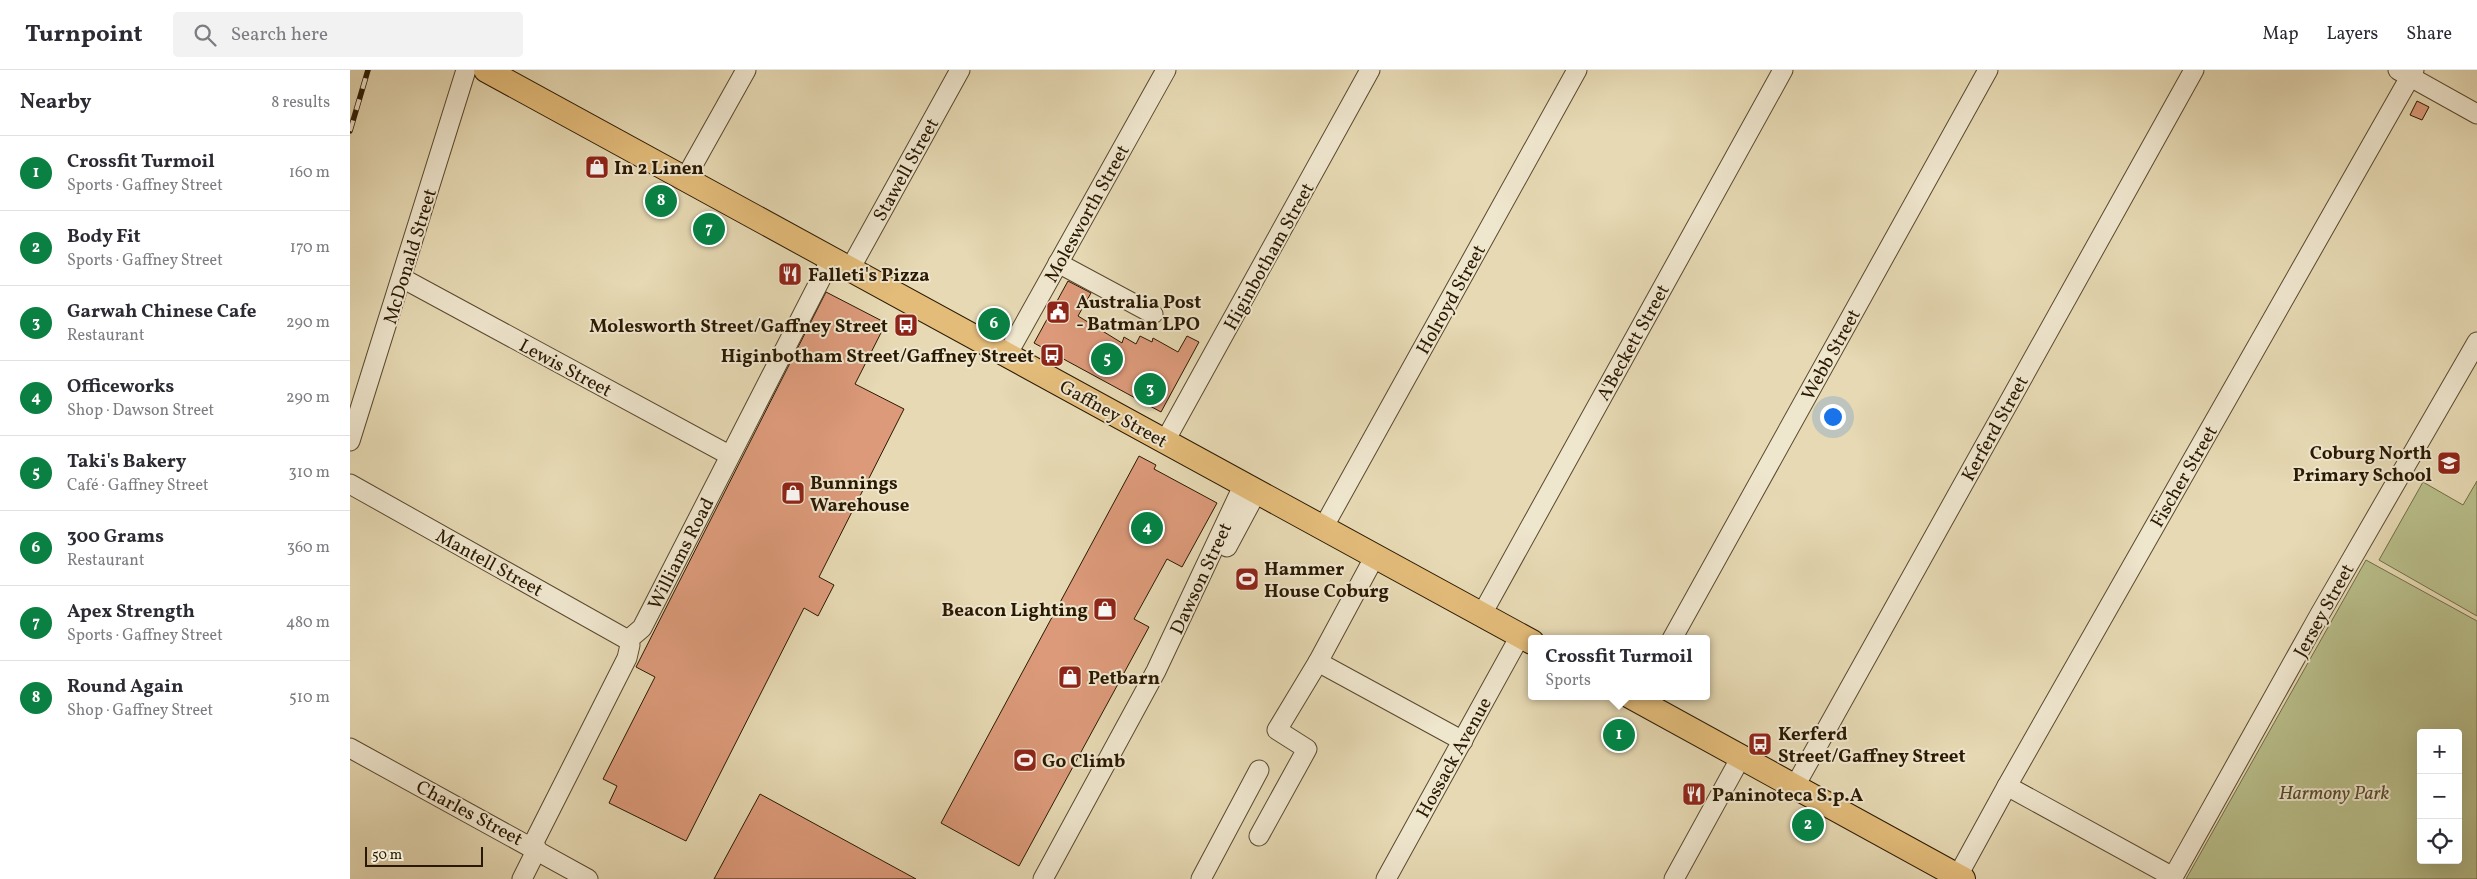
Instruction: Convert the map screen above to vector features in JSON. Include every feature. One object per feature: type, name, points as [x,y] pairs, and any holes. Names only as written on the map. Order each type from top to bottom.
[{"type":"main road","name":"Gaffney Street","points":[[488,71],[1526,639]]},
{"type":"main road","points":[[1640,700],[1959,878]]},
{"type":"street","name":"McDonald Street","points":[[350,441],[466,70]]},
{"type":"street","points":[[684,179],[746,70]]},
{"type":"street","name":"Stawell Street","points":[[841,264],[960,70]]},
{"type":"street","name":"Molesworth Street","points":[[1008,355],[1166,70]]},
{"type":"street","name":"Higinbotham Street","points":[[1165,441],[1370,70]]},
{"type":"street","name":"Holroyd Street","points":[[1323,528],[1576,70]]},
{"type":"street","name":"A'Beckett Street","points":[[1482,614],[1783,70]]},
{"type":"street","name":"Webb Street","points":[[1674,635],[1988,70]]},
{"type":"street","name":"Kerferd Street","points":[[1795,786],[2194,70]]},
{"type":"street","points":[[2408,72],[2477,114]]},
{"type":"street","name":"Fischer Street","points":[[1959,878],[2006,786],[2408,72]]},
{"type":"street","points":[[1058,263],[1152,314]]},
{"type":"street","name":"Williams Road","points":[[628,640],[642,628],[730,455],[841,264]]},
{"type":"street","name":"Lewis Street","points":[[402,278],[730,455]]},
{"type":"street","name":"Jersey Street","points":[[2172,878],[2320,614],[2477,342]]},
{"type":"street","name":"Mantell Street","points":[[350,485],[628,640]]},
{"type":"street","name":"Dawson Street","points":[[1043,879],[1156,671],[1189,618],[1251,488]]},
{"type":"street","points":[[1259,836],[1307,749],[1277,730],[1318,662],[1375,556]]},
{"type":"street","name":"Hossack Avenue","points":[[1386,879],[1463,741],[1526,639]]},
{"type":"street","points":[[522,879],[534,848],[626,658],[630,644],[628,640]]},
{"type":"street","points":[[1318,662],[1463,741]]},
{"type":"street","name":"Charles Street","points":[[350,748],[588,879]]},
{"type":"street","points":[[1674,879],[1741,757]]},
{"type":"street","points":[[1201,879],[1260,770]]},
{"type":"street","points":[[2006,786],[2172,878]]},
{"type":"green space","points":[[2477,481],[2477,616],[2379,560],[2423,482],[2463,505]]},
{"type":"green space","name":"Harmony Park","points":[[2366,560],[2477,621],[2477,879],[2186,879]]},
{"type":"building","points":[[2417,101],[2429,107],[2422,120],[2410,115]]},
{"type":"building","points":[[1068,281],[1091,293],[1078,316],[1122,343],[1124,337],[1136,344],[1140,336],[1152,342],[1153,338],[1178,352],[1187,336],[1199,342],[1161,412],[1034,343]]},
{"type":"building","name":"Bunnings Warehouse","points":[[826,292],[886,323],[855,384],[904,409],[819,577],[834,585],[818,616],[804,608],[686,841],[609,803],[617,786],[603,779],[655,677],[636,667]]},
{"type":"building","points":[[1139,456],[1156,465],[1154,469],[1217,503],[1182,567],[1167,559],[1134,619],[1149,627],[1019,866],[941,823]]},
{"type":"building","points":[[760,794],[916,879],[714,879]]},
{"type":"railway","points":[[350,131],[368,70]]},
{"type":"place","name":"In 2 Linen","points":[[597,167]]},
{"type":"place","name":"Round Again","points":[[661,201]]},
{"type":"place","name":"Apex Strength","points":[[709,229]]},
{"type":"place","name":"Falleti's Pizza","points":[[790,274]]},
{"type":"place","name":"Australia Post - Batman LPO","points":[[1058,312]]},
{"type":"place","name":"300 Grams","points":[[994,324]]},
{"type":"place","name":"Molesworth Street/Gaffney Street","points":[[906,325]]},
{"type":"place","name":"Higinbotham Street/Gaffney Street","points":[[1052,355]]},
{"type":"place","name":"Taki's Bakery","points":[[1107,359]]},
{"type":"place","name":"Garwah Chinese Cafe","points":[[1150,389]]},
{"type":"place","name":"Coburg North Primary School","points":[[2449,463]]},
{"type":"place","name":"Bunnings Warehouse","points":[[793,493]]},
{"type":"place","name":"Officeworks","points":[[1147,528]]},
{"type":"place","name":"Hammer House Coburg","points":[[1247,579]]},
{"type":"place","name":"Beacon Lighting","points":[[1105,609]]},
{"type":"place","name":"Petbarn","points":[[1070,677]]},
{"type":"place","name":"Crossfit Turmoil","points":[[1619,735]]},
{"type":"place","name":"Kerferd Street/Gaffney Street","points":[[1760,744]]},
{"type":"place","name":"Go Climb","points":[[1025,760]]},
{"type":"place","name":"Paninoteca S.p.A","points":[[1694,794]]},
{"type":"place","name":"Body Fit","points":[[1808,825]]}]
